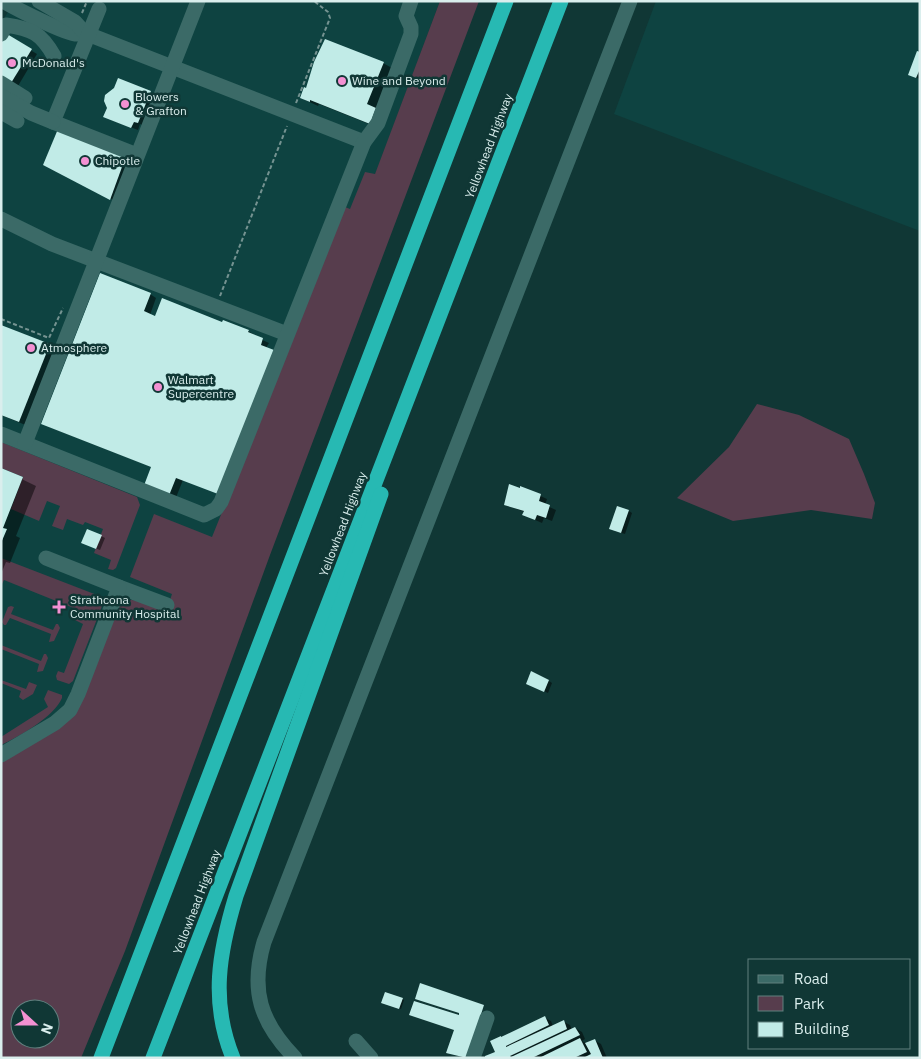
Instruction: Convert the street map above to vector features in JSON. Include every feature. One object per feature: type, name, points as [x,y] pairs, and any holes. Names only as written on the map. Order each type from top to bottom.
[{"type":"highway","points":[[101,1058],[506,1]]},
{"type":"highway","name":"Yellowhead Highway","points":[[153,1058],[561,1]]},
{"type":"highway","points":[[233,1058],[220,1017],[219,1001],[220,964],[229,921],[236,896],[390,472],[416,377]]},
{"type":"street","points":[[3,1],[21,11],[76,34],[87,33]]},
{"type":"street","points":[[39,1],[75,22],[87,33],[364,142]]},
{"type":"street","points":[[25,443],[198,1]]},
{"type":"street","points":[[1,434],[204,515],[216,509],[221,502],[364,142],[378,123],[411,34],[411,27],[406,16],[412,1]]},
{"type":"street","points":[[294,1058],[273,1033],[261,1004],[257,979],[258,961],[264,942],[630,1]]},
{"type":"street","points":[[53,122],[74,72],[87,33],[99,8]]},
{"type":"street","points":[[1,11],[21,11]]},
{"type":"street","points":[[1,34],[6,26],[27,28],[46,42],[52,59],[74,72]]},
{"type":"street","points":[[1,83],[29,100]]},
{"type":"street","points":[[1,96],[30,113],[137,156]]},
{"type":"street","points":[[1,112],[17,121]]},
{"type":"street","points":[[1,219],[52,244],[287,334]]},
{"type":"street","points":[[46,558],[168,605]]},
{"type":"street","points":[[1,755],[55,723],[70,710],[78,694],[119,587]]},
{"type":"street","points":[[473,1058],[487,1018]]},
{"type":"street","points":[[356,1041],[371,1058]]},
{"type":"path","points":[[220,296],[327,26],[330,16],[319,2],[314,1]]},
{"type":"path","points":[[1,319],[49,338],[65,304]]},
{"type":"shaded area","points":[[15,1],[440,1],[372,183],[183,621],[130,599],[118,606],[72,714],[1,761],[1,23]]},
{"type":"shaded area","points":[[656,1],[920,1],[920,231],[614,114]]},
{"type":"green space","points":[[440,1],[479,1],[270,555],[125,951],[81,1058],[1,1058],[1,761],[59,727],[121,603],[131,600],[137,601],[166,612],[172,594],[130,577],[154,514],[212,537],[345,207],[350,209],[365,172],[375,174]]},
{"type":"green space","points":[[757,404],[799,415],[849,439],[875,503],[872,519],[811,510],[733,521],[677,498],[729,447]]},
{"type":"green space","points":[[1,442],[137,497],[140,505],[116,568],[113,570],[108,569],[111,560],[94,553],[103,529],[85,522],[83,525],[67,519],[63,530],[52,526],[60,506],[47,501],[39,521],[11,509],[23,477],[1,468]]},
{"type":"green space","points":[[1,558],[97,595],[101,599],[102,606],[73,681],[69,684],[57,680],[56,676],[58,671],[64,673],[83,624],[73,619],[76,609],[4,580],[1,586]]},
{"type":"green space","points":[[8,607],[14,607],[11,614],[53,630],[56,624],[58,624],[60,628],[54,641],[49,642],[51,634],[10,618],[6,625],[4,625],[2,622]]},
{"type":"green space","points":[[1,645],[41,661],[44,654],[46,654],[48,658],[43,671],[37,672],[39,664],[1,649]]},
{"type":"green space","points":[[1,680],[26,689],[29,682],[37,685],[33,694],[23,700],[19,697],[21,691],[1,683]]},
{"type":"green space","points":[[48,690],[62,695],[58,705],[36,725],[1,745],[1,737],[48,707],[44,699]]},
{"type":"building","name":"McDonald's","points":[[7,34],[32,49],[11,83],[1,77],[1,43]]},
{"type":"building","name":"Wine and Beyond","points":[[325,39],[384,62],[367,104],[376,108],[370,124],[310,100],[310,102],[300,98],[304,87],[306,88],[314,62]]},
{"type":"building","points":[[917,51],[920,52],[920,69],[916,78],[908,75]]},
{"type":"building","name":"Blowers & Grafton","points":[[118,78],[151,91],[138,123],[134,122],[131,128],[103,117],[107,108],[104,101],[105,95],[114,88]]},
{"type":"building","name":"Chipotle","points":[[58,129],[126,156],[110,200],[43,165]]},
{"type":"building","name":"Walmart Supercentre","points":[[100,273],[151,293],[144,311],[155,316],[162,298],[222,322],[223,320],[249,330],[248,332],[263,338],[261,345],[274,350],[218,494],[176,478],[168,498],[143,488],[151,467],[41,424]]},
{"type":"building","points":[[1,325],[50,344],[19,422],[1,415]]},
{"type":"building","points":[[1,468],[23,477],[3,528],[7,529],[1,543]]},
{"type":"building","points":[[509,484],[541,494],[539,501],[550,505],[546,518],[537,515],[535,520],[522,515],[524,511],[504,505]]},
{"type":"building","points":[[617,506],[629,510],[621,533],[609,529]]},
{"type":"building","points":[[87,529],[102,535],[96,549],[81,543]]},
{"type":"building","points":[[531,671],[549,680],[544,692],[526,684]]},
{"type":"building","points":[[420,983],[484,1005],[467,1058],[446,1053],[454,1030],[409,1015],[414,1001],[459,1015],[459,1013],[415,999]]},
{"type":"building","points":[[385,992],[403,998],[399,1009],[381,1003]]},
{"type":"building","points":[[545,1016],[549,1025],[506,1047],[564,1020],[567,1029],[511,1057],[575,1027],[580,1035],[532,1058],[485,1058],[485,1056],[495,1052],[490,1041]]},
{"type":"building","points":[[580,1038],[587,1052],[574,1058],[539,1058]]},
{"type":"building","points":[[595,1039],[603,1058],[583,1058],[591,1054],[585,1043]]},
{"type":"place","name":"McDonald's","points":[[12,63]]},
{"type":"place","name":"Wine and Beyond","points":[[342,81]]},
{"type":"place","name":"Blowers & Grafton","points":[[125,104]]},
{"type":"place","name":"Chipotle","points":[[85,161]]},
{"type":"place","name":"Atmosphere","points":[[31,348]]},
{"type":"place","name":"Walmart Supercentre","points":[[158,387]]},
{"type":"place","name":"Strathcona Community Hospital","points":[[59,607]]}]
